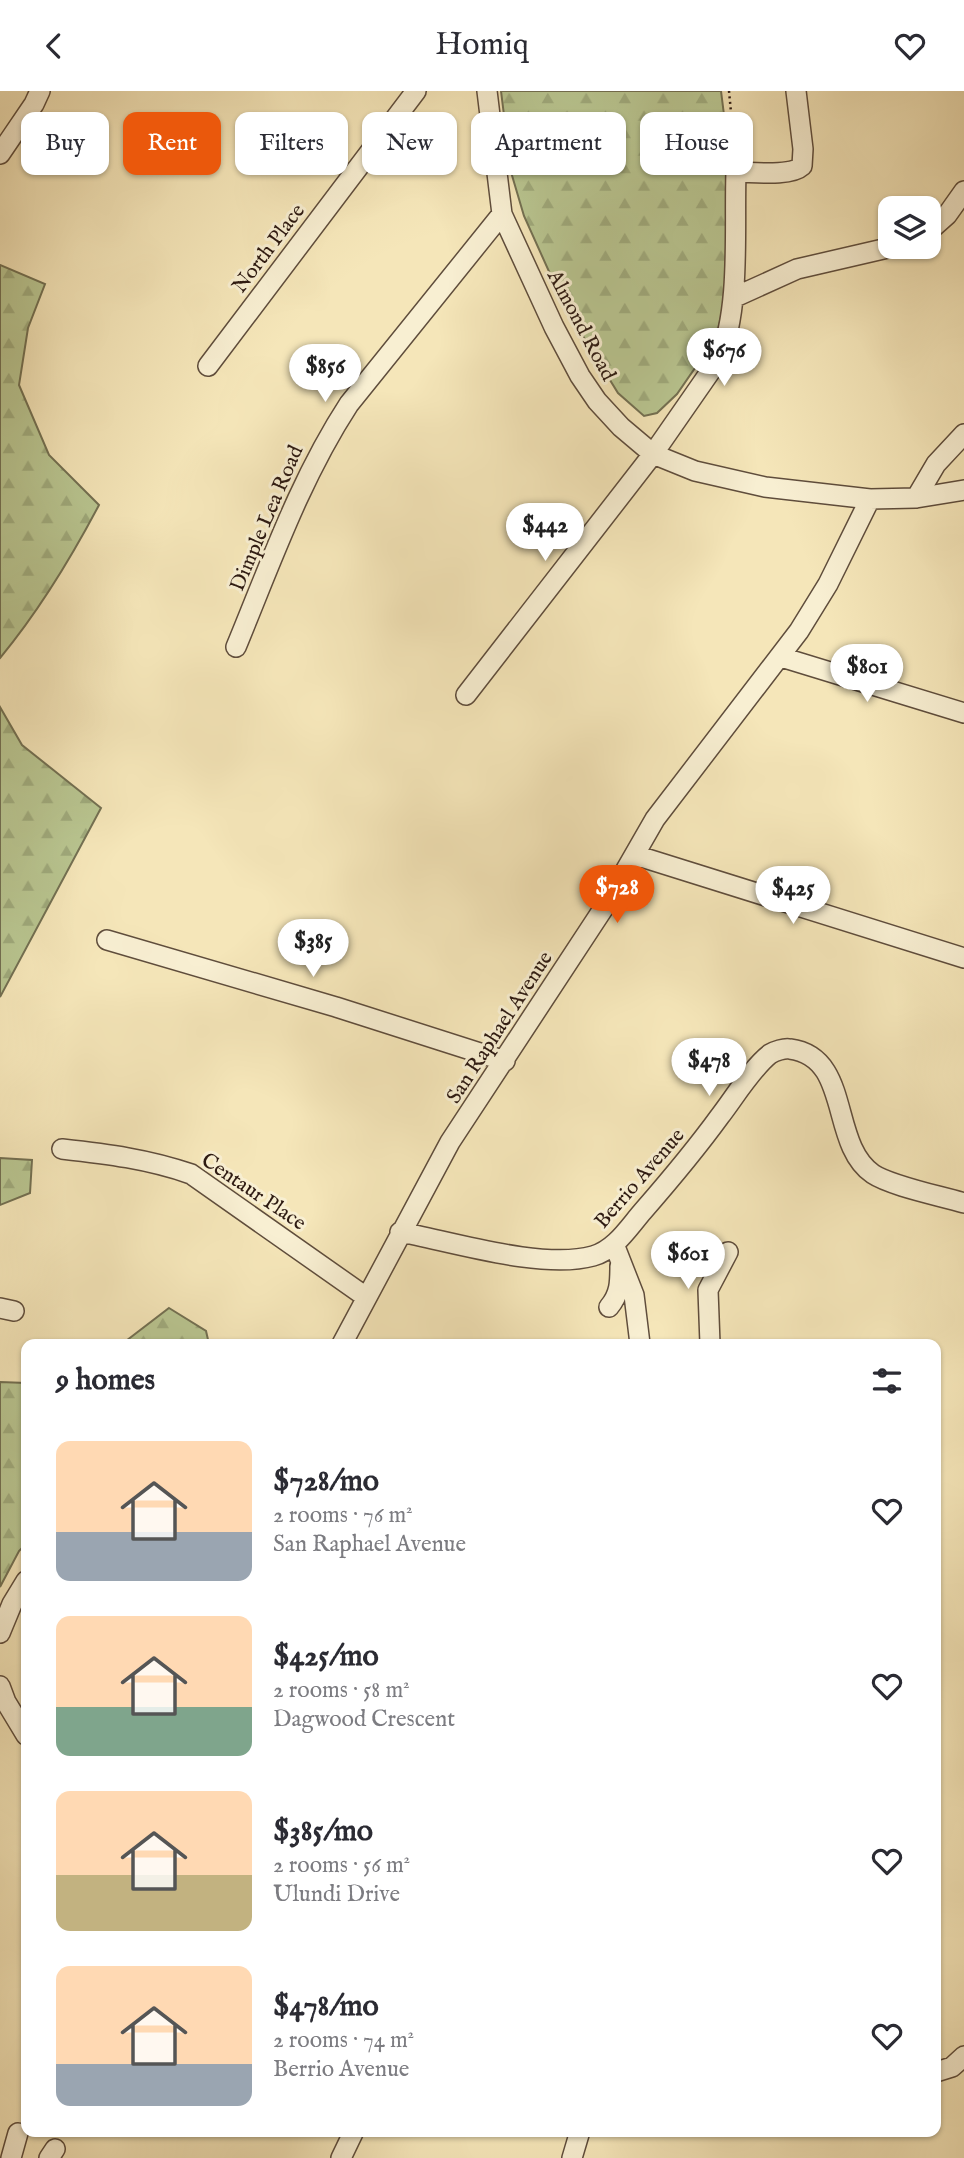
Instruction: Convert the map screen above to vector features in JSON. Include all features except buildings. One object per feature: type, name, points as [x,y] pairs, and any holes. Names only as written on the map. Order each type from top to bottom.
[{"type":"street","points":[[0,154],[40,91]]},
{"type":"street","name":"North Place","points":[[208,366],[416,91]]},
{"type":"street","name":"Almond Road","points":[[487,91],[502,213],[554,327],[580,376],[597,401],[621,427],[653,454],[695,471],[765,487],[870,499],[916,498],[964,489]]},
{"type":"street","points":[[753,172],[787,172],[802,166],[803,149],[796,91]]},
{"type":"street","points":[[467,695],[653,454],[719,359],[729,332],[733,298],[736,175]]},
{"type":"street","points":[[941,220],[964,191]]},
{"type":"street","name":"Dimple Lea Road","points":[[236,647],[312,466],[328,436],[349,404],[502,213]]},
{"type":"street","points":[[733,298],[797,269],[878,250]]},
{"type":"street","points":[[916,498],[936,464],[964,434]]},
{"type":"street","name":"San Raphael Avenue","points":[[344,1339],[450,1142],[598,917],[655,820],[781,657],[828,584],[870,499]]},
{"type":"street","points":[[781,657],[964,713]]},
{"type":"street","points":[[635,855],[964,958]]},
{"type":"street","points":[[107,940],[505,1061]]},
{"type":"street","name":"Berrio Avenue","points":[[400,1231],[535,1259],[570,1260],[617,1252],[751,1075],[771,1053],[786,1048],[805,1052],[820,1063],[830,1079],[847,1134],[857,1156],[873,1174],[964,1203]]},
{"type":"street","name":"Centaur Place","points":[[62,1149],[129,1156],[191,1174],[366,1297]]},
{"type":"street","points":[[609,1307],[619,1289],[617,1252]]},
{"type":"street","points":[[617,1252],[634,1295],[639,1339]]},
{"type":"street","points":[[710,1339],[708,1290],[727,1252]]},
{"type":"street","points":[[0,1633],[21,1589]]},
{"type":"street","points":[[0,1686],[21,1727]]},
{"type":"street","points":[[941,2071],[952,2067],[964,2056]]},
{"type":"street","points":[[11,2158],[18,2133]]},
{"type":"street","points":[[341,2158],[351,2137]]},
{"type":"street","points":[[572,2158],[578,2137]]},
{"type":"path","points":[[729,91],[731,112]]},
{"type":"green space","points":[[501,91],[721,91],[724,112],[640,112],[640,175],[727,175],[725,297],[717,336],[677,394],[657,413],[644,416],[618,393],[565,307],[524,216],[512,175],[626,175],[626,112],[504,112]]},
{"type":"green space","points":[[0,265],[45,284],[28,328],[19,385],[49,455],[99,505],[53,585],[0,658]]},
{"type":"green space","points":[[0,707],[22,745],[101,808],[0,997]]},
{"type":"green space","points":[[0,1158],[32,1160],[30,1193],[0,1205]]},
{"type":"green space","points":[[169,1308],[206,1331],[208,1339],[129,1339]]},
{"type":"green space","points":[[0,1382],[21,1383],[21,1549],[0,1587]]}]
